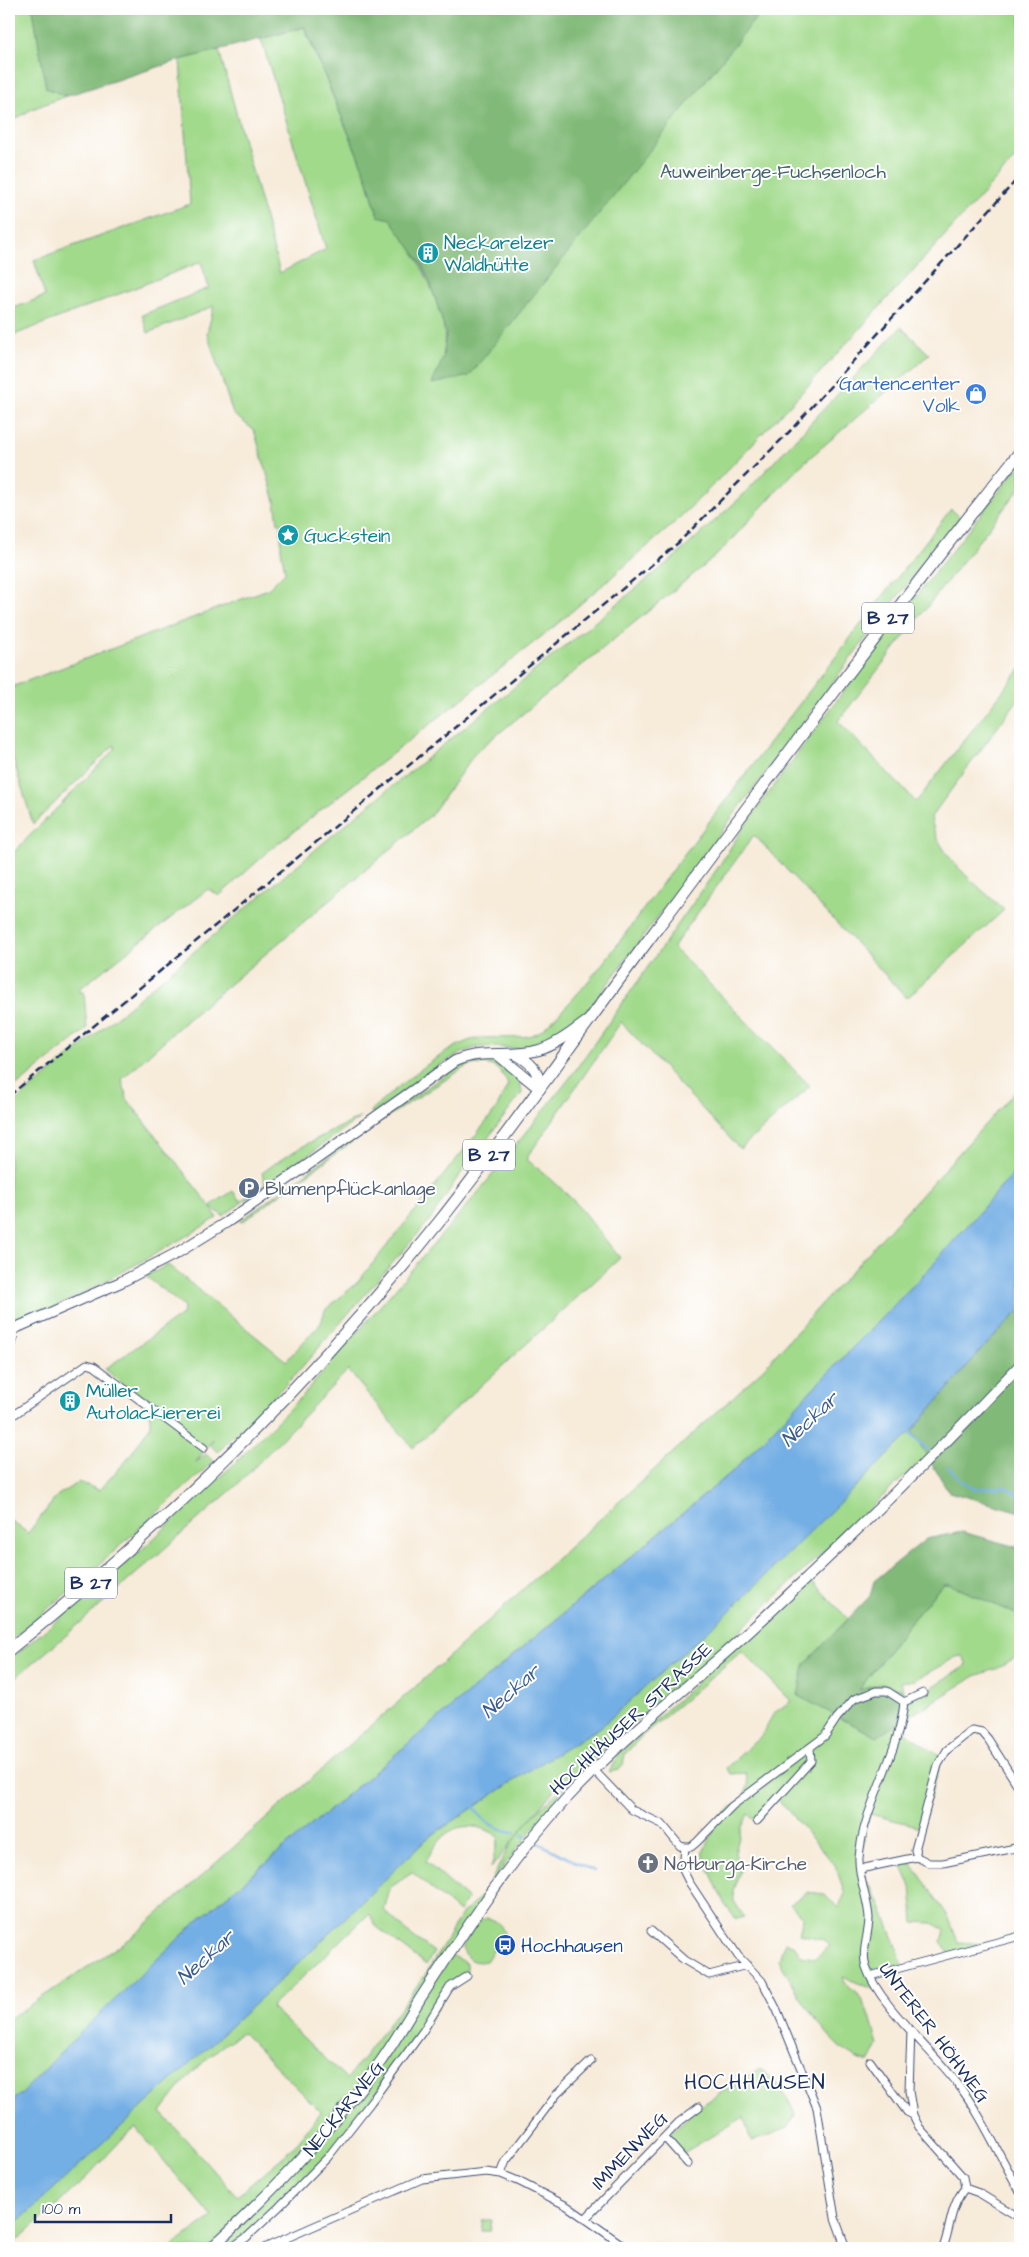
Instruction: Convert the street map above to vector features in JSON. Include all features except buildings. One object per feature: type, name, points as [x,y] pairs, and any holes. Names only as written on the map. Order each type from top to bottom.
[{"type":"main road","name":"B 27","points":[[9,1650],[112,1566],[262,1422],[349,1328],[439,1222],[884,623],[1020,452]]},
{"type":"main road","points":[[9,1348],[12,1342],[10,1328],[121,1282],[177,1254],[228,1222],[455,1061],[481,1053],[498,1055],[538,1051],[552,1045],[592,1018]]},
{"type":"main road","points":[[514,1054],[535,1068],[540,1077],[540,1088]]},
{"type":"main road","points":[[498,1055],[540,1088]]},
{"type":"main road","name":"HOCHHÄUSER STRASSE","points":[[211,2248],[282,2181],[335,2121],[382,2060],[488,1897],[538,1830],[594,1770],[741,1639],[856,1531],[938,1451],[1020,1365]]},
{"type":"street","points":[[9,1415],[12,1416],[87,1364],[94,1366],[204,1448]]},
{"type":"street","points":[[594,1770],[632,1810],[662,1824],[680,1846],[691,1846],[732,1806],[825,1736],[837,1718],[854,1699],[863,1694],[887,1691],[904,1702],[923,1693]]},
{"type":"street","name":"UNTERER HÖHWEG","points":[[904,1702],[901,1728],[866,1825],[859,1858],[868,1917],[864,1952],[865,1965],[870,1976],[895,2012],[958,2084],[1020,2191]]},
{"type":"street","points":[[1020,1789],[988,1739],[982,1732],[972,1730],[947,1750],[938,1765],[915,1850],[917,1856],[929,1863],[943,1863],[1020,1847]]},
{"type":"street","points":[[757,1821],[811,1761],[810,1748]]},
{"type":"street","points":[[685,1847],[683,1870],[689,1882],[738,1956],[762,1981],[777,2010],[817,2108],[834,2218],[846,2248]]},
{"type":"street","points":[[860,1869],[917,1856]]},
{"type":"street","points":[[651,1931],[684,1960],[709,1974],[747,1965]]},
{"type":"street","points":[[870,1976],[1020,1936]]},
{"type":"street","name":"NECKARWEG","points":[[231,2248],[247,2237],[279,2207],[328,2156],[371,2102],[417,2039],[450,1987],[467,1976]]},
{"type":"street","points":[[911,2030],[909,2091],[913,2115],[920,2127],[963,2177],[965,2188]]},
{"type":"street","points":[[501,2174],[506,2161],[557,2094],[591,2061]]},
{"type":"street","points":[[870,2061],[907,2112],[913,2115]]},
{"type":"street","name":"IMMENWEG","points":[[586,2219],[623,2178],[679,2122],[699,2107]]},
{"type":"street","points":[[665,2138],[688,2164]]},
{"type":"street","points":[[264,2248],[422,2178],[486,2172],[501,2174],[567,2206],[627,2248]]},
{"type":"street","points":[[965,2188],[979,2193],[1020,2218]]},
{"type":"street","points":[[943,2248],[957,2197],[965,2188]]},
{"type":"green space","points":[[9,9],[33,9],[46,88],[66,96],[32,109],[9,123]]},
{"type":"green space","points":[[33,9],[763,9],[469,376],[432,384],[443,358],[446,333],[430,282],[421,263],[390,219],[378,216],[367,178],[305,27],[180,60],[66,96],[46,88]]},
{"type":"green space","name":"Auweinberge-Fuchsenloch","points":[[675,9],[1020,9],[1020,153],[804,390],[671,526],[556,625],[270,850],[219,896],[208,889],[78,990],[84,993],[87,1029],[9,1092],[9,857],[115,749],[114,745],[33,824],[9,746],[9,688],[268,589],[285,572],[281,549],[281,522],[278,523],[275,501],[254,430],[233,414],[207,333],[214,306],[148,333],[142,315],[209,288],[201,262],[9,337],[9,310],[45,296],[34,260],[190,204],[180,60],[219,50],[280,273],[326,249],[261,39],[304,27],[367,178],[378,216],[400,218],[391,219],[412,250],[429,283],[442,321],[444,344]]},
{"type":"green space","points":[[901,327],[929,354],[799,467],[717,555],[476,752],[431,815],[188,1019],[122,1079],[127,1099],[210,1206],[233,1191],[240,1201],[265,1185],[262,1173],[274,1164],[310,1142],[361,1117],[223,1216],[211,1207],[217,1218],[119,1274],[19,1326],[9,1326],[9,1107],[352,819],[676,556],[740,498]]},
{"type":"green space","points":[[1020,465],[1020,488],[838,721],[916,802],[1020,669],[1020,697],[931,817],[934,831],[949,857],[1004,910],[907,998],[754,835],[673,947],[810,1086],[740,1149],[621,1022],[526,1159],[550,1178],[576,1203],[620,1258],[413,1448],[348,1370],[237,1485],[9,1683],[9,1660],[136,1555],[233,1465],[306,1392],[476,1195],[569,1079],[717,869],[745,825],[886,634]]},
{"type":"green space","points":[[951,509],[960,517],[880,619],[586,1013],[563,1034],[538,1047],[528,1049],[482,1047],[471,1049],[445,1062],[421,1078],[375,1113],[370,1112],[417,1072],[456,1046],[477,1039],[527,1036],[536,1033],[543,1029],[562,1010],[581,990],[616,946],[849,639]]},
{"type":"green space","points":[[480,1059],[495,1062],[508,1068],[517,1078],[522,1093],[456,1180],[430,1220],[295,1375],[218,1452],[210,1445],[213,1439],[196,1462],[206,1454],[213,1461],[90,1573],[9,1642],[9,1524],[11,1521],[28,1533],[58,1495],[79,1482],[99,1490],[127,1460],[150,1426],[150,1407],[105,1369],[182,1315],[184,1307],[146,1276],[168,1265],[286,1361],[321,1323],[325,1310],[357,1283],[495,1111],[508,1085],[505,1078],[492,1066],[481,1064],[467,1066],[379,1122],[242,1222],[240,1221],[377,1121],[463,1063]]},
{"type":"green space","points":[[1020,1086],[1020,1166],[929,1269],[733,1471],[197,1921],[22,2093],[9,2103],[9,2019],[131,1938],[431,1673],[666,1459],[759,1373]]},
{"type":"green space","points":[[1020,1310],[1020,1512],[949,1492],[912,1431],[980,1351]]},
{"type":"green space","points":[[912,1431],[927,1455],[669,1697],[662,1698],[583,1768],[561,1781],[528,1822],[569,1783],[500,1871],[482,1905],[450,1954],[467,1964],[467,1976],[450,1987],[423,2031],[328,2157],[231,2248],[170,2248],[212,2217],[136,2128],[123,2138],[84,2180],[9,2248],[9,2230],[429,1837],[533,1768],[602,1726]],"holes":[[[465,1827],[475,1827],[499,1836],[491,1868],[516,1836],[486,1889],[472,1906],[463,1912],[425,1975],[347,2079],[271,2007],[369,1914],[377,1927],[426,1965],[434,1952],[407,1932],[384,1910],[391,1886],[412,1872],[459,1912],[468,1899],[426,1862],[439,1840],[447,1833]],[[243,2033],[321,2112],[293,2148],[237,2196],[161,2112],[178,2090],[209,2057]]]},
{"type":"green space","points":[[962,1532],[1020,1548],[1020,1616],[949,1584],[943,1584],[908,1625],[859,1690],[881,1684],[903,1690],[902,1721],[877,1737],[798,1696],[804,1665],[870,1596],[874,1581],[926,1539]]},
{"type":"green space","points":[[810,1579],[848,1619],[804,1665],[837,1718],[855,1725],[923,1693],[967,1665],[962,1656],[956,1657],[915,1680],[901,1682],[903,1690],[880,1686],[858,1691],[908,1625],[943,1584],[949,1584],[1020,1616],[1020,1655],[996,1669],[975,1676],[902,1721],[901,1729],[942,1758],[921,1827],[870,1814],[866,1825],[860,1869],[878,1900],[898,1949],[902,1966],[870,1976],[881,1992],[843,1977],[843,1982],[857,1992],[870,2016],[878,2045],[870,2061],[858,2059],[844,2050],[831,2037],[805,2004],[779,1959],[785,1942],[795,1946],[801,1956],[815,1958],[830,1946],[823,1939],[799,1934],[803,1918],[790,1904],[807,1892],[825,1894],[838,1908],[845,1894],[835,1865],[777,1798],[757,1821],[748,1814],[741,1829],[735,1853],[740,1871],[733,1890],[734,1901],[744,1917],[736,1919],[725,1905],[702,1854],[713,1833],[716,1820],[745,1796],[748,1785],[746,1773],[731,1774],[726,1768],[761,1736],[774,1713],[791,1701],[742,1651],[643,1735],[625,1754],[623,1765],[619,1770],[609,1772],[618,1754]]},
{"type":"green space","points":[[908,1858],[948,1916],[958,1942],[988,1944],[949,1954],[942,1942],[945,1930],[932,1923],[914,1922],[911,1887],[899,1860]]},
{"type":"green space","points":[[487,1918],[499,1924],[504,1932],[503,1936],[486,1961],[477,1962],[470,1960],[465,1954],[463,1946],[478,1921]]},
{"type":"green space","points":[[760,2068],[781,2089],[789,2101],[795,2116],[788,2128],[751,2142],[744,2117],[680,2155],[665,2138],[699,2107]]},
{"type":"green space","points":[[483,2220],[492,2220],[490,2231],[481,2231]]},
{"type":"water","name":"Neckar","points":[[1020,1166],[1020,1310],[980,1351],[912,1431],[733,1608],[602,1726],[533,1768],[429,1837],[286,1975],[9,2230],[9,2103],[22,2093],[79,2034],[197,1921],[733,1471],[929,1269]]},
{"type":"waterway","points":[[909,1433],[928,1450]]},
{"type":"waterway","points":[[948,1467],[963,1482],[974,1489],[1006,1487],[1020,1496]]},
{"type":"waterway","points":[[474,1807],[492,1825],[502,1830],[515,1832]]},
{"type":"waterway","points":[[536,1842],[594,1871]]},
{"type":"railway","points":[[9,1096],[678,543],[791,430],[1020,176]]},
{"type":"place","name":"Neckarelzer Waldhütte","points":[[428,253]]},
{"type":"place","name":"Gartencenter Volk","points":[[976,394]]},
{"type":"place","name":"Guckstein","points":[[288,535]]},
{"type":"place","name":"Blumenpflückanlage","points":[[249,1188]]},
{"type":"place","name":"Müller Autolackiererei","points":[[70,1401]]},
{"type":"place","name":"Notburga-Kirche","points":[[648,1863]]},
{"type":"place","name":"Hochhausen","points":[[505,1945]]},
{"type":"district","name":"HOCHHAUSEN","points":[[755,2082]]}]
